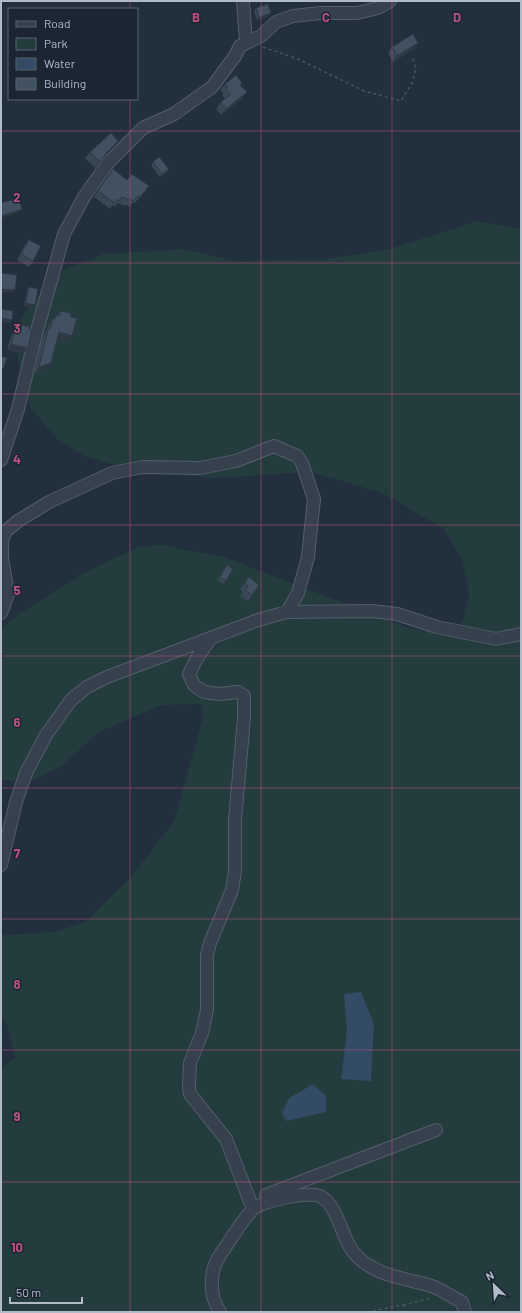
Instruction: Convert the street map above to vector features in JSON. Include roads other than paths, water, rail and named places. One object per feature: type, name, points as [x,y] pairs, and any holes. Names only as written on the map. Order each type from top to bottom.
[{"type":"street","points":[[243,1],[246,42]]},
{"type":"street","points":[[1,460],[18,409],[36,334],[64,234],[84,197],[108,163],[143,128],[174,114],[212,87],[235,56],[240,46],[261,36],[276,22],[293,16],[321,13],[357,13],[378,8],[390,1]]},
{"type":"street","points":[[1,613],[8,594],[2,558],[2,540],[6,531],[18,521],[49,502],[112,473],[143,467],[200,468],[236,461],[274,446],[297,456],[302,463],[314,499],[308,558],[298,593],[287,612]]},
{"type":"street","points":[[1,864],[16,802],[26,773],[46,735],[71,700],[87,687],[107,677],[258,620],[287,612],[372,611],[397,614],[437,627],[496,639],[521,634]]},
{"type":"street","points":[[211,638],[196,658],[189,674],[194,686],[204,692],[219,694],[238,692],[244,696],[244,718],[235,820],[235,871],[232,890],[210,943],[207,955],[206,1010],[202,1033],[190,1063],[189,1088],[190,1094],[226,1138],[251,1205]]},
{"type":"street","points":[[220,1312],[212,1291],[212,1280],[216,1260],[251,1205],[436,1130]]},
{"type":"street","points":[[251,1205],[293,1195],[310,1194],[321,1196],[332,1207],[348,1244],[361,1260],[376,1269],[399,1278],[433,1287],[462,1302],[465,1312]]},
{"type":"water","points":[[361,992],[374,1024],[371,1081],[341,1079],[347,1030],[344,994]]},
{"type":"water","points":[[313,1084],[326,1096],[326,1112],[286,1121],[282,1113],[289,1098]]}]
